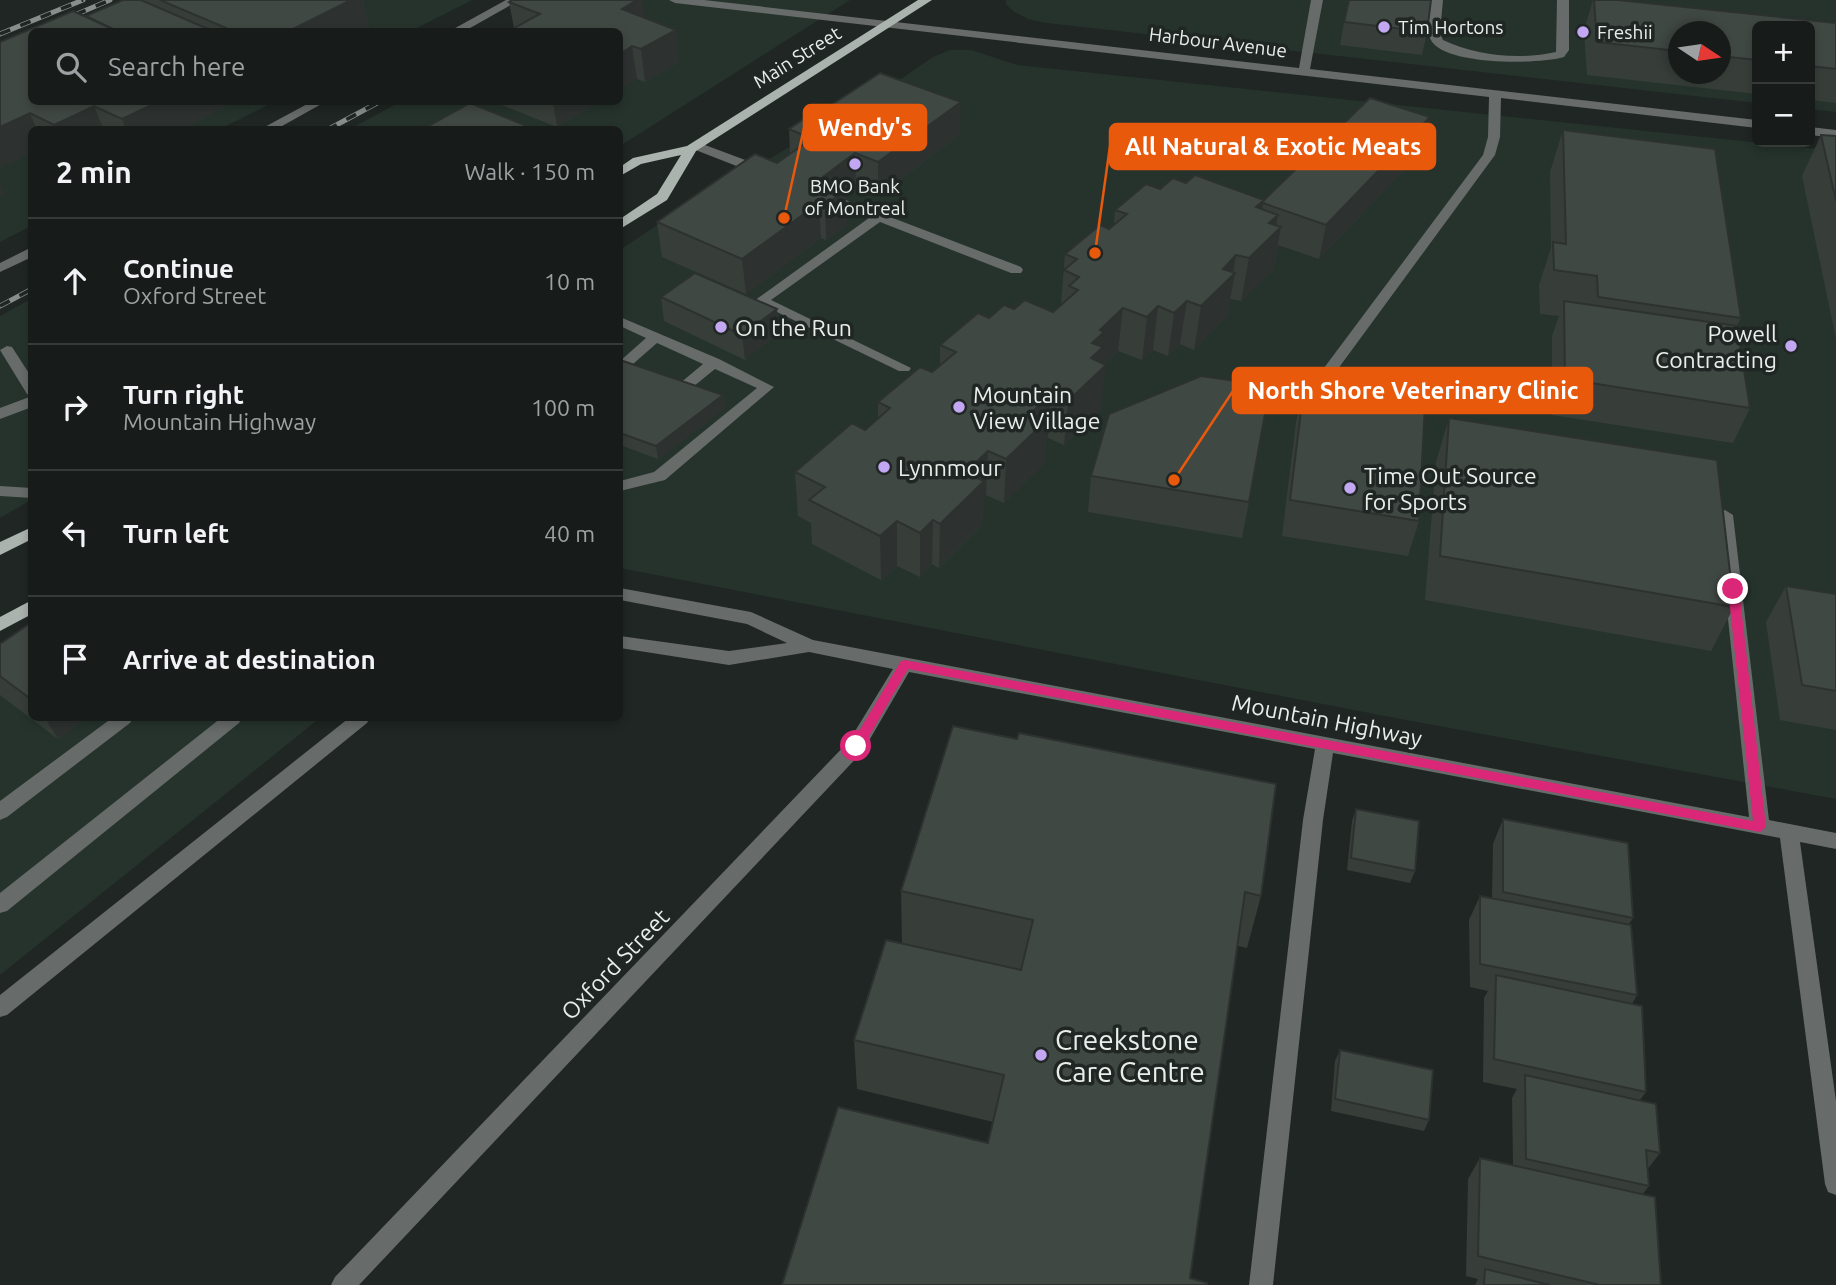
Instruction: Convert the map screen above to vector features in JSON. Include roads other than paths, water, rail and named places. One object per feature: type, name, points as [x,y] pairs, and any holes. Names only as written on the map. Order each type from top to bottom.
[{"type":"main road","name":"Main Street","points":[[623,170],[637,161],[694,148],[926,0]]},
{"type":"main road","name":"Main Street","points":[[623,223],[662,197],[694,148]]},
{"type":"main road","points":[[0,549],[28,534]]},
{"type":"main road","points":[[0,625],[28,608]]},
{"type":"street","points":[[460,28],[513,0]]},
{"type":"street","name":"Harbour Avenue","points":[[675,0],[1752,123]]},
{"type":"street","points":[[1304,72],[1317,0]]},
{"type":"street","points":[[1437,0],[1434,33],[1438,41],[1463,52],[1529,60],[1547,59],[1560,55],[1563,50],[1563,0]]},
{"type":"street","points":[[1494,407],[1322,380],[1489,155],[1494,136],[1495,94]]},
{"type":"street","points":[[273,126],[313,105]]},
{"type":"street","points":[[1815,132],[1836,134]]},
{"type":"street","points":[[694,148],[772,175]]},
{"type":"street","points":[[838,201],[1016,270]]},
{"type":"street","points":[[878,217],[761,301],[904,368]]},
{"type":"street","points":[[0,268],[28,253]]},
{"type":"street","points":[[623,322],[767,387],[659,476],[623,485]]},
{"type":"street","points":[[623,365],[654,338]]},
{"type":"street","points":[[7,350],[28,384]]},
{"type":"street","points":[[678,392],[714,362]]},
{"type":"street","points":[[0,414],[28,403]]},
{"type":"street","points":[[16,492],[28,505]]},
{"type":"street","points":[[1725,515],[1760,827]]},
{"type":"street","name":"Mountain Highway","points":[[623,595],[751,618],[810,646],[1836,841]]},
{"type":"street","name":"Mountain Highway","points":[[623,642],[729,659],[810,646]]},
{"type":"street","name":"Oxford Street","points":[[343,1285],[856,746],[905,664]]},
{"type":"street","points":[[0,812],[120,721]]},
{"type":"street","points":[[0,905],[229,721]]},
{"type":"street","points":[[0,1007],[357,721]]},
{"type":"street","points":[[1261,1285],[1313,820],[1325,744]]},
{"type":"street","points":[[1789,832],[1836,1184]]},
{"type":"railway","points":[[0,34],[83,0]]},
{"type":"railway","points":[[44,28],[110,0]]},
{"type":"railway","points":[[334,126],[373,105]]},
{"type":"railway","points":[[0,306],[28,291]]},
{"type":"place","name":"Tim Hortons","points":[[1384,27]]},
{"type":"place","name":"Freshii","points":[[1583,32]]},
{"type":"place","name":"BMO Bank of Montreal","points":[[855,164]]},
{"type":"place","name":"Wendy's","points":[[784,218]]},
{"type":"place","name":"All Natural & Exotic Meats","points":[[1095,253]]},
{"type":"place","name":"On the Run","points":[[721,327]]},
{"type":"place","name":"Powell Contracting","points":[[1791,346]]},
{"type":"place","name":"Mountain View Village","points":[[959,407]]},
{"type":"place","name":"Lynnmour","points":[[884,467]]},
{"type":"place","name":"North Shore Veterinary Clinic","points":[[1174,480]]},
{"type":"place","name":"Time Out Source for Sports","points":[[1350,488]]},
{"type":"place","name":"Creekstone Care Centre","points":[[1041,1055]]}]
